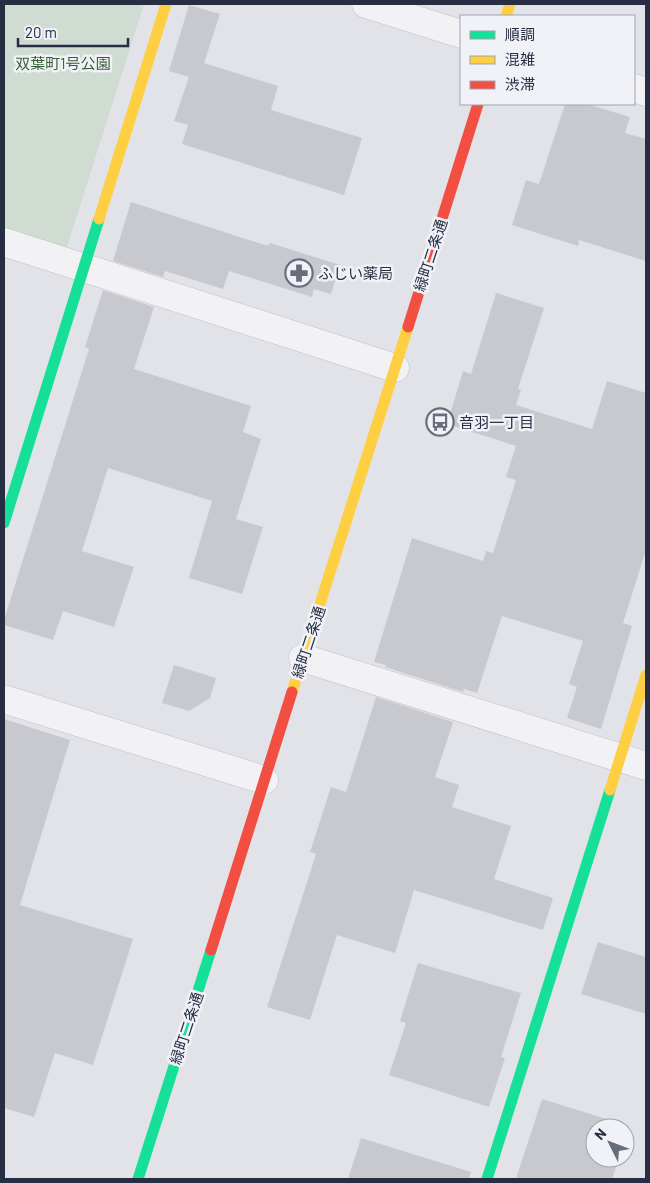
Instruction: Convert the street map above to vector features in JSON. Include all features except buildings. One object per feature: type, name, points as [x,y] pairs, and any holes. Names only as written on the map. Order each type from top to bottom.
[{"type":"street","points":[[4,523],[166,4]]},
{"type":"street","points":[[366,4],[460,34]]},
{"type":"street","name":"緑町二条通","points":[[138,1179],[478,105]]},
{"type":"street","points":[[4,242],[395,368]]},
{"type":"street","points":[[303,658],[646,766]]},
{"type":"street","points":[[487,1179],[646,675]]},
{"type":"street","points":[[4,699],[264,780]]},
{"type":"green space","name":"双葉町1号公園","points":[[4,4],[144,4],[66,250],[4,231]]},
{"type":"traffic: fast","points":[[4,523],[99,219]]},
{"type":"traffic: fast","points":[[487,1179],[610,790]]},
{"type":"traffic: fast","points":[[138,1179],[211,950]]},
{"type":"traffic: slow","points":[[99,219],[166,4]]},
{"type":"traffic: slow","points":[[506,15],[510,4]]},
{"type":"traffic: slow","points":[[292,692],[408,327]]},
{"type":"traffic: slow","points":[[610,790],[646,675]]},
{"type":"traffic: jam","points":[[408,327],[478,105]]},
{"type":"traffic: jam","points":[[211,950],[292,692]]},
{"type":"place","name":"ふじい薬局","points":[[299,273]]},
{"type":"place","name":"音羽一丁目","points":[[440,422]]}]
